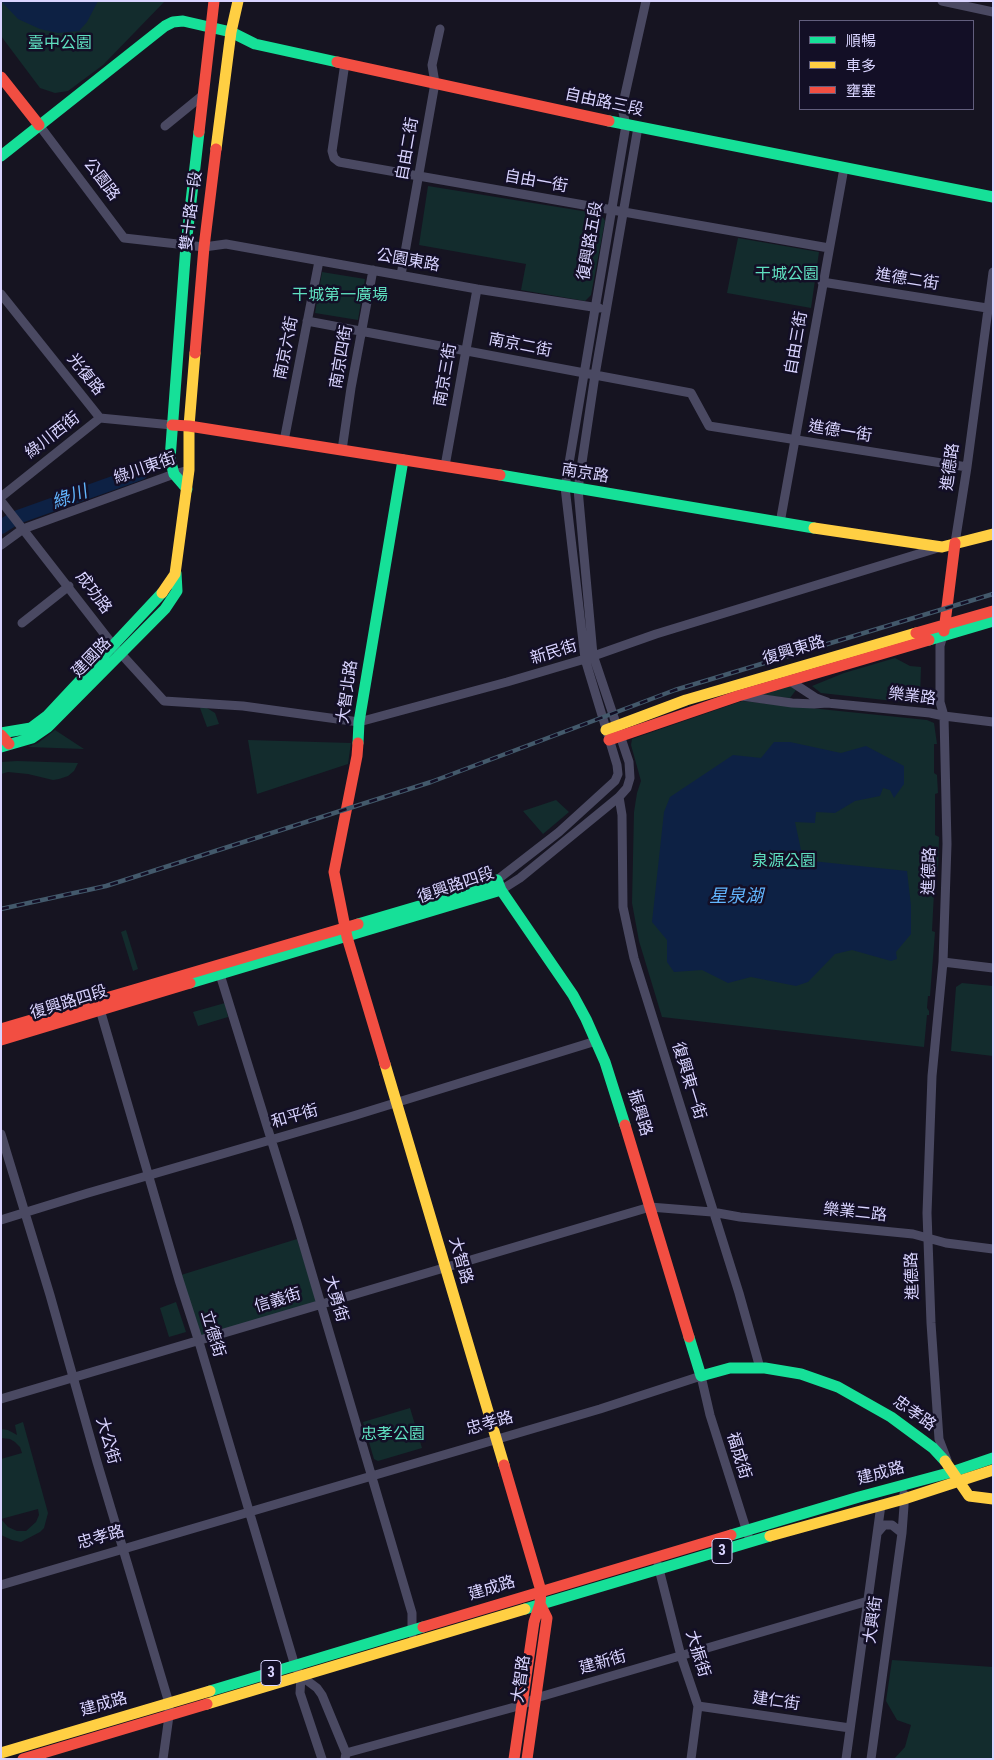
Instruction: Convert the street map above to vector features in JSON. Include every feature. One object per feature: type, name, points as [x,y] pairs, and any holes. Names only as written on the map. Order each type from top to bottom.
[{"type":"main road","name":"雙十路一段","points":[[172,425],[186,245],[214,1]]},
{"type":"main road","name":"雙十路一段","points":[[188,426],[204,247],[231,32],[238,1]]},
{"type":"main road","name":"自由路三段","points":[[1,156],[169,23],[183,21],[231,32],[255,44],[638,127],[993,197]]},
{"type":"main road","name":"公園路","points":[[1,77],[39,125]]},
{"type":"main road","name":"南京路","points":[[172,425],[445,466],[719,511],[780,524],[942,547],[993,534]]},
{"type":"main road","points":[[172,425],[170,459],[174,474],[187,488]]},
{"type":"main road","name":"建國路","points":[[5,745],[32,738],[48,727],[171,590],[190,470],[188,426]]},
{"type":"main road","name":"大智北路","points":[[346,932],[334,868],[357,756],[359,722],[402,460]]},
{"type":"main road","name":"進德路","points":[[944,630],[956,543]]},
{"type":"main road","name":"復興東路","points":[[613,733],[789,680],[944,630],[993,611]]},
{"type":"main road","name":"復興東路","points":[[613,733],[686,700],[778,673],[944,630],[993,620]]},
{"type":"main road","name":"建國路","points":[[1,734],[26,730],[47,716],[117,649]]},
{"type":"main road","points":[[1,734],[5,745]]},
{"type":"main road","name":"復興路四段","points":[[1,1040],[99,1006],[346,932],[484,887],[499,885]]},
{"type":"main road","name":"振興路","points":[[499,885],[573,995],[596,1041],[614,1087],[701,1376]]},
{"type":"main road","name":"大智路","points":[[346,932],[541,1591],[540,1604],[534,1622],[514,1759]]},
{"type":"main road","name":"復興路四段","points":[[1,1029],[99,1006]]},
{"type":"main road","name":"忠孝路","points":[[701,1376],[730,1368],[760,1368],[787,1371],[820,1379],[863,1399],[933,1448],[940,1454],[959,1482]]},
{"type":"main road","name":"建成路","points":[[1,1752],[169,1703],[410,1644],[540,1604],[658,1564],[746,1531],[952,1472],[993,1458]]},
{"type":"main road","name":"建成路","points":[[23,1759],[169,1716],[413,1630],[541,1591],[751,1542],[904,1499],[993,1470]]},
{"type":"main road","points":[[959,1482],[969,1496],[993,1499]]},
{"type":"main road","name":"大智路","points":[[527,1759],[546,1618],[540,1604]]},
{"type":"street","name":"復興路五段","points":[[565,487],[626,124],[622,108],[646,1]]},
{"type":"street","points":[[942,1],[993,12]]},
{"type":"street","name":"自由二街","points":[[401,275],[435,83],[432,65],[440,29]]},
{"type":"street","name":"自由一街","points":[[345,63],[332,151],[334,158],[339,162],[829,248]]},
{"type":"street","points":[[166,126],[203,95]]},
{"type":"street","name":"公園路","points":[[39,125],[124,238],[204,247]]},
{"type":"street","name":"復興路五段","points":[[578,489],[595,376],[638,127]]},
{"type":"street","name":"自由三街","points":[[780,524],[844,168]]},
{"type":"street","name":"公園東路","points":[[204,247],[226,244],[607,310]]},
{"type":"street","name":"南京六街","points":[[284,441],[319,260]]},
{"type":"street","name":"南京四街","points":[[342,450],[351,388],[373,270]]},
{"type":"street","name":"進德路","points":[[956,543],[968,467],[992,277]]},
{"type":"street","name":"進德二街","points":[[822,282],[987,308]]},
{"type":"street","name":"南京三街","points":[[445,466],[477,289]]},
{"type":"street","name":"光復路","points":[[1,294],[100,418],[172,425]]},
{"type":"street","name":"南京二街","points":[[307,321],[595,376],[691,392],[709,426]]},
{"type":"street","name":"綠川西街","points":[[1,499],[100,418]]},
{"type":"street","name":"進德一街","points":[[709,426],[968,467]]},
{"type":"street","name":"綠川東街","points":[[1,545],[24,529],[174,474],[190,470]]},
{"type":"street","name":"復興路四段","points":[[499,885],[615,781],[618,769],[613,733],[589,657],[565,487]]},
{"type":"street","name":"復興路四段","points":[[578,489],[589,657]]},
{"type":"street","name":"成功路","points":[[1,499],[117,649],[164,701]]},
{"type":"street","name":"新民街","points":[[164,701],[243,706],[359,722],[507,682],[656,634],[942,547]]},
{"type":"street","points":[[22,623],[69,586]]},
{"type":"street","name":"進德路","points":[[944,630],[940,646],[940,702],[944,716],[947,844],[943,962],[932,1085],[927,1213],[931,1323],[939,1439],[952,1472]]},
{"type":"street","name":"樂業路","points":[[778,673],[816,698],[827,702],[993,722]]},
{"type":"street","name":"樂業路","points":[[738,696],[792,703],[814,704],[827,702]]},
{"type":"street","name":"復興路四段","points":[[499,885],[520,878],[619,797],[627,788],[630,774],[629,762],[613,733]]},
{"type":"street","name":"復興東一街","points":[[619,797],[622,815],[623,901],[626,926],[634,958],[712,1212],[739,1292],[760,1368]]},
{"type":"street","points":[[943,962],[993,968]]},
{"type":"street","name":"大勇街","points":[[219,970],[412,1613],[413,1630],[410,1644]]},
{"type":"street","name":"立德街","points":[[99,1006],[179,1280],[298,1671],[300,1693],[322,1759]]},
{"type":"street","name":"和平街","points":[[1,1220],[596,1041]]},
{"type":"street","name":"大公街","points":[[1,1134],[169,1703],[169,1716],[162,1759]]},
{"type":"street","name":"樂業二路","points":[[650,1207],[913,1234],[946,1244],[993,1249]]},
{"type":"street","name":"信義街","points":[[1,1400],[650,1207]]},
{"type":"street","name":"忠孝路","points":[[1,1585],[600,1409],[701,1376]]},
{"type":"street","name":"福成街","points":[[701,1376],[710,1415],[751,1542]]},
{"type":"street","name":"大興街","points":[[870,1759],[902,1533],[903,1485]]},
{"type":"street","name":"大興街","points":[[846,1759],[881,1505]]},
{"type":"street","points":[[878,1532],[884,1526],[892,1525],[902,1533]]},
{"type":"street","name":"大振街","points":[[658,1564],[681,1656],[698,1706],[691,1759]]},
{"type":"street","name":"建新街","points":[[346,1756],[522,1705],[536,1698],[868,1601]]},
{"type":"street","points":[[298,1671],[322,1695],[346,1756]]},
{"type":"street","name":"建仁街","points":[[698,1706],[850,1728]]},
{"type":"green space","name":"臺中公園","points":[[1,1],[165,1],[103,65],[68,91],[55,93],[40,88],[1,36]]},
{"type":"green space","points":[[428,186],[601,214],[605,221],[591,295],[585,301],[521,290],[526,264],[419,245]]},
{"type":"green space","name":"干城公園","points":[[738,238],[819,252],[811,308],[727,293]]},
{"type":"green space","name":"干城第一廣場","points":[[322,272],[365,279],[358,320],[315,313]]},
{"type":"green space","points":[[895,658],[910,666],[921,667],[920,696],[912,703],[821,693],[812,686],[844,673]]},
{"type":"green space","points":[[788,684],[796,690],[790,698],[763,695],[761,693]]},
{"type":"green space","name":"泉源公園","points":[[742,701],[927,720],[934,723],[937,744],[934,744],[934,773],[937,775],[938,793],[935,794],[935,835],[939,837],[938,871],[935,873],[932,931],[935,932],[930,996],[928,996],[927,1008],[929,1015],[927,1015],[924,1047],[662,1017],[639,941],[632,903],[634,812],[641,781],[631,745],[632,739]]},
{"type":"green space","points":[[200,708],[207,708],[215,713],[219,724],[207,727]]},
{"type":"green space","points":[[55,730],[84,749],[28,747],[38,743]]},
{"type":"green space","points":[[248,740],[351,743],[348,764],[257,794]]},
{"type":"green space","points":[[1,762],[78,763],[74,771],[68,776],[53,780],[28,774],[8,772],[1,774]]},
{"type":"green space","points":[[556,800],[569,812],[543,834],[523,811]]},
{"type":"green space","points":[[126,930],[138,969],[133,971],[121,932]]},
{"type":"green space","points":[[962,983],[993,986],[993,1056],[951,1051],[956,987]]},
{"type":"green space","points":[[225,1003],[228,1017],[198,1026],[193,1012]]},
{"type":"green space","points":[[297,1239],[317,1302],[200,1338],[181,1275]]},
{"type":"green space","points":[[176,1302],[186,1332],[169,1337],[160,1308]]},
{"type":"green space","name":"忠孝公園","points":[[410,1408],[422,1448],[378,1461],[374,1459],[363,1422]]},
{"type":"green space","points":[[23,1422],[48,1513],[44,1528],[21,1542],[1,1535],[1,1459],[22,1453],[20,1447],[15,1442],[10,1439],[1,1438],[1,1429],[8,1430],[17,1435],[15,1425]],"holes":[[[38,1509],[39,1515],[36,1522],[26,1531],[17,1531],[8,1527],[1,1519]]]},
{"type":"green space","points":[[892,1660],[993,1667],[993,1759],[894,1759],[905,1747],[911,1725],[897,1720],[886,1701]]},
{"type":"water","points":[[1,1],[98,1],[87,22],[79,31],[58,33],[40,29],[18,19]]},
{"type":"water","name":"星泉湖","points":[[774,742],[790,742],[841,753],[866,746],[904,766],[904,784],[894,798],[890,790],[883,788],[880,796],[855,801],[835,813],[816,812],[815,823],[795,822],[801,850],[813,851],[812,861],[907,871],[911,906],[911,934],[896,952],[897,959],[891,961],[852,950],[835,954],[808,982],[796,986],[751,977],[728,983],[702,970],[674,972],[667,962],[667,940],[652,922],[664,812],[670,797],[733,755],[761,758]]},
{"type":"waterway","name":"綠川","points":[[1,527],[15,518],[141,473]]},
{"type":"railway","points":[[1,909],[106,886],[431,782],[675,690],[993,594]]},
{"type":"traffic: fast","points":[[1,156],[165,26],[173,22],[183,21],[231,32],[255,44],[337,62]]},
{"type":"traffic: fast","points":[[609,121],[993,197]]},
{"type":"traffic: fast","points":[[187,489],[174,474],[170,459],[186,245],[199,132]]},
{"type":"traffic: fast","points":[[358,743],[359,722],[403,460]]},
{"type":"traffic: fast","points":[[500,475],[814,528]]},
{"type":"traffic: fast","points":[[1,747],[32,738],[48,727],[165,609],[177,591],[176,573]]},
{"type":"traffic: fast","points":[[1,733],[31,728],[47,716],[162,593]]},
{"type":"traffic: fast","points":[[929,640],[993,621]]},
{"type":"traffic: fast","points":[[358,924],[484,887],[497,880],[501,890],[573,995],[586,1019],[605,1062],[625,1125]]},
{"type":"traffic: fast","points":[[190,983],[501,890]]},
{"type":"traffic: fast","points":[[689,1337],[701,1376],[730,1368],[765,1368],[801,1374],[838,1387],[891,1417],[933,1448],[945,1461]]},
{"type":"traffic: fast","points":[[731,1535],[952,1472],[993,1458]]},
{"type":"traffic: fast","points":[[525,1609],[770,1536]]},
{"type":"traffic: fast","points":[[210,1691],[423,1627]]},
{"type":"traffic: slow","points":[[216,149],[231,32],[238,1]]},
{"type":"traffic: slow","points":[[162,593],[175,574],[189,470],[189,426],[195,353]]},
{"type":"traffic: slow","points":[[814,528],[942,547],[993,534]]},
{"type":"traffic: slow","points":[[606,730],[686,700],[916,633]]},
{"type":"traffic: slow","points":[[385,1064],[504,1465]]},
{"type":"traffic: slow","points":[[945,1461],[969,1496],[993,1499]]},
{"type":"traffic: slow","points":[[770,1536],[904,1499],[993,1470]]},
{"type":"traffic: slow","points":[[207,1704],[525,1609]]},
{"type":"traffic: slow","points":[[1,1753],[210,1691]]},
{"type":"traffic: jam","points":[[199,132],[214,1]]},
{"type":"traffic: jam","points":[[337,62],[609,121]]},
{"type":"traffic: jam","points":[[1,77],[39,125]]},
{"type":"traffic: jam","points":[[195,353],[204,247],[216,149]]},
{"type":"traffic: jam","points":[[172,425],[189,426],[500,475]]},
{"type":"traffic: jam","points":[[944,631],[955,543]]},
{"type":"traffic: jam","points":[[916,633],[993,611]]},
{"type":"traffic: jam","points":[[609,740],[738,696],[929,640]]},
{"type":"traffic: jam","points":[[1,735],[9,744]]},
{"type":"traffic: jam","points":[[358,743],[334,872],[347,937],[385,1064]]},
{"type":"traffic: jam","points":[[1,1029],[358,924]]},
{"type":"traffic: jam","points":[[1,1040],[190,983]]},
{"type":"traffic: jam","points":[[625,1125],[689,1337]]},
{"type":"traffic: jam","points":[[504,1465],[541,1591],[540,1604],[534,1622],[514,1759]]},
{"type":"traffic: jam","points":[[423,1627],[731,1535]]},
{"type":"traffic: jam","points":[[527,1759],[547,1618],[540,1604]]},
{"type":"traffic: jam","points":[[23,1759],[207,1704]]}]
